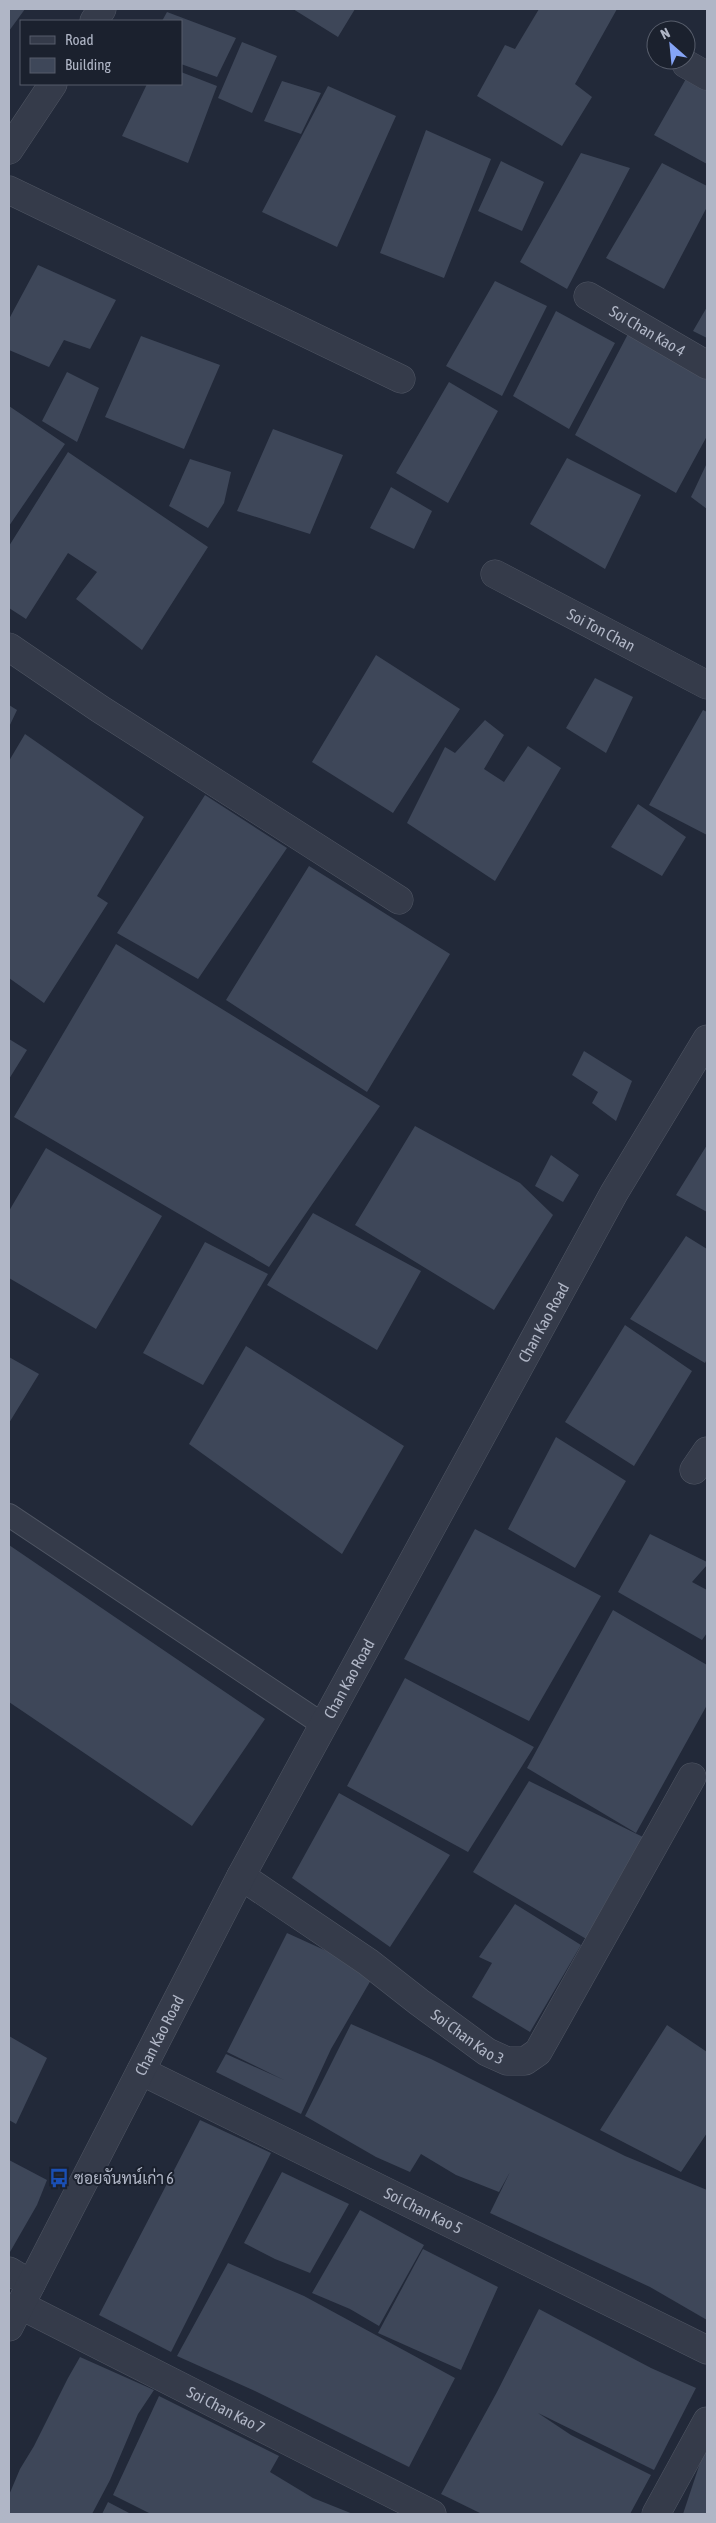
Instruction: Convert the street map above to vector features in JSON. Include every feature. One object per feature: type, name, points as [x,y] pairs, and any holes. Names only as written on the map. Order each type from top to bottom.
[{"type":"street","points":[[95,20],[102,9]]},
{"type":"street","points":[[9,150],[52,85]]},
{"type":"street","points":[[9,190],[401,379]]},
{"type":"street","name":"Soi Chan Kao 4","points":[[588,296],[707,365]]},
{"type":"street","name":"Soi Ton Chan","points":[[495,574],[707,685]]},
{"type":"street","points":[[9,647],[100,709],[399,900]]},
{"type":"street","name":"Chan Kao Road","points":[[17,2296],[141,2070],[241,1876],[614,1193],[707,1039]]},
{"type":"street","name":"Soi Chan Kao 3","points":[[241,1876],[368,1962],[487,2052],[507,2061],[526,2061],[538,2052],[692,1777]]},
{"type":"street","name":"Soi Chan Kao 5","points":[[141,2070],[707,2350]]},
{"type":"street","name":"Soi Chan Kao 7","points":[[17,2296],[432,2514]]},
{"type":"street","points":[[656,2514],[707,2421]]},
{"type":"lane","points":[[9,1515],[324,1726]]},
{"type":"building","points":[[9,9],[25,9],[9,31]]},
{"type":"building","points":[[293,9],[355,9],[338,37]]},
{"type":"building","points":[[539,9],[617,9],[575,84],[592,97],[562,146],[477,96],[505,45],[515,49]]},
{"type":"building","points":[[167,12],[236,38],[217,77],[182,64],[182,20],[163,20]]},
{"type":"building","points":[[242,42],[277,56],[252,113],[218,98]]},
{"type":"building","points":[[182,72],[217,86],[188,163],[122,136],[147,85],[182,85]]},
{"type":"building","points":[[687,77],[707,89],[707,164],[654,135]]},
{"type":"building","points":[[282,81],[321,93],[301,134],[264,121]]},
{"type":"building","points":[[328,86],[396,116],[337,247],[262,212]]},
{"type":"building","points":[[426,130],[491,159],[444,278],[380,253]]},
{"type":"building","points":[[581,153],[630,168],[567,289],[520,262]]},
{"type":"building","points":[[501,161],[544,182],[522,231],[478,211]]},
{"type":"building","points":[[662,163],[707,186],[707,207],[664,289],[606,258]]},
{"type":"building","points":[[38,265],[116,300],[90,349],[64,340],[49,367],[9,350],[9,319]]},
{"type":"building","points":[[495,281],[547,306],[502,396],[446,366]]},
{"type":"building","points":[[707,307],[707,338],[693,331]]},
{"type":"building","points":[[556,311],[615,343],[569,429],[513,396]]},
{"type":"building","points":[[629,332],[707,374],[707,436],[676,493],[575,435]]},
{"type":"building","points":[[141,336],[220,365],[184,449],[105,417]]},
{"type":"building","points":[[67,372],[99,388],[77,442],[42,421]]},
{"type":"building","points":[[449,382],[498,411],[448,503],[396,473]]},
{"type":"building","points":[[9,406],[65,444],[9,526]]},
{"type":"building","points":[[273,429],[343,455],[310,534],[237,511]]},
{"type":"building","points":[[68,452],[208,547],[142,650],[76,599],[97,572],[68,553],[26,619],[9,608],[9,546]]},
{"type":"building","points":[[567,458],[641,495],[605,569],[530,524]]},
{"type":"building","points":[[190,459],[231,472],[224,503],[208,528],[169,506]]},
{"type":"building","points":[[707,463],[707,509],[691,497]]},
{"type":"building","points":[[391,487],[432,511],[414,549],[370,528]]},
{"type":"building","points":[[376,655],[460,709],[393,813],[312,762]]},
{"type":"building","points":[[595,678],[633,697],[606,753],[566,728]]},
{"type":"building","points":[[9,705],[17,710],[9,727]]},
{"type":"building","points":[[703,710],[707,712],[707,835],[649,805]]},
{"type":"building","points":[[485,720],[504,735],[484,769],[504,782],[528,746],[561,768],[495,881],[407,823],[445,747],[455,753]]},
{"type":"building","points":[[25,734],[144,817],[97,896],[108,903],[44,1003],[9,978],[9,761]]},
{"type":"building","points":[[205,795],[287,848],[198,979],[117,933]]},
{"type":"building","points":[[638,804],[686,837],[662,876],[611,847]]},
{"type":"building","points":[[309,866],[450,954],[367,1092],[226,1000]]},
{"type":"building","points":[[116,944],[380,1106],[269,1267],[14,1117]]},
{"type":"building","points":[[9,1039],[27,1050],[9,1079]]},
{"type":"building","points":[[584,1051],[632,1081],[616,1121],[592,1103],[598,1092],[572,1075]]},
{"type":"building","points":[[415,1126],[520,1183],[553,1215],[494,1310],[355,1225]]},
{"type":"building","points":[[707,1145],[707,1212],[676,1195]]},
{"type":"building","points":[[46,1148],[162,1216],[96,1329],[9,1278],[9,1211]]},
{"type":"building","points":[[551,1155],[579,1175],[563,1202],[535,1186]]},
{"type":"building","points":[[313,1213],[421,1271],[377,1350],[267,1285]]},
{"type":"building","points":[[686,1236],[707,1249],[707,1359],[705,1363],[630,1319]]},
{"type":"building","points":[[205,1242],[268,1274],[203,1385],[143,1353]]},
{"type":"building","points":[[625,1325],[692,1371],[634,1466],[565,1422]]},
{"type":"building","points":[[246,1346],[404,1446],[342,1554],[189,1444]]},
{"type":"building","points":[[9,1357],[39,1374],[9,1423]]},
{"type":"building","points":[[556,1437],[626,1481],[575,1568],[508,1529]]},
{"type":"building","points":[[475,1529],[601,1596],[529,1721],[404,1659]]},
{"type":"building","points":[[650,1534],[707,1562],[707,1565],[692,1582],[707,1590],[707,1633],[702,1640],[618,1592]]},
{"type":"building","points":[[9,1545],[265,1719],[192,1826],[9,1702]]},
{"type":"building","points":[[613,1610],[707,1665],[707,1705],[636,1833],[527,1768]]},
{"type":"building","points":[[405,1678],[534,1747],[468,1852],[347,1786]]},
{"type":"building","points":[[529,1781],[645,1838],[588,1940],[473,1872]]},
{"type":"building","points":[[339,1793],[450,1855],[390,1947],[292,1878]]},
{"type":"building","points":[[515,1904],[581,1945],[530,2032],[472,1997],[492,1963],[479,1957]]},
{"type":"building","points":[[287,1933],[375,1973],[331,2049],[301,2114],[216,2072],[226,2054],[284,2080],[227,2052]]},
{"type":"building","points":[[351,2024],[431,2059],[625,2156],[707,2190],[707,2320],[650,2287],[490,2213],[510,2172],[499,2192],[456,2175],[421,2154],[410,2172],[376,2157],[305,2116]]},
{"type":"building","points":[[667,2025],[707,2052],[707,2133],[681,2172],[600,2130]]},
{"type":"building","points":[[9,2036],[47,2058],[16,2124],[9,2120]]},
{"type":"building","points":[[200,2120],[271,2153],[171,2352],[99,2315]]},
{"type":"building","points":[[9,2160],[47,2180],[37,2205],[10,2252]]},
{"type":"building","points":[[282,2172],[349,2204],[310,2273],[275,2259],[244,2243]]},
{"type":"building","points":[[360,2210],[424,2245],[379,2326],[350,2309],[312,2293]]},
{"type":"building","points":[[423,2249],[498,2287],[461,2370],[378,2333]]},
{"type":"building","points":[[228,2263],[304,2296],[455,2378],[409,2467],[255,2391],[177,2356]]},
{"type":"building","points":[[539,2309],[651,2368],[696,2388],[654,2470],[538,2413],[571,2435],[651,2475],[630,2514],[482,2514],[441,2494],[497,2392]]},
{"type":"building","points":[[80,2357],[154,2390],[138,2414],[110,2480],[92,2514],[9,2514],[9,2495],[20,2469]]},
{"type":"building","points":[[159,2396],[279,2456],[270,2472],[313,2498],[353,2514],[151,2514],[113,2495]]},
{"type":"building","points":[[707,2442],[707,2514],[683,2514]]},
{"type":"building","points":[[108,2502],[131,2514],[102,2514]]},
{"type":"place","name":"ซอยจันทน์เก่า 6","points":[[59,2178]]}]
